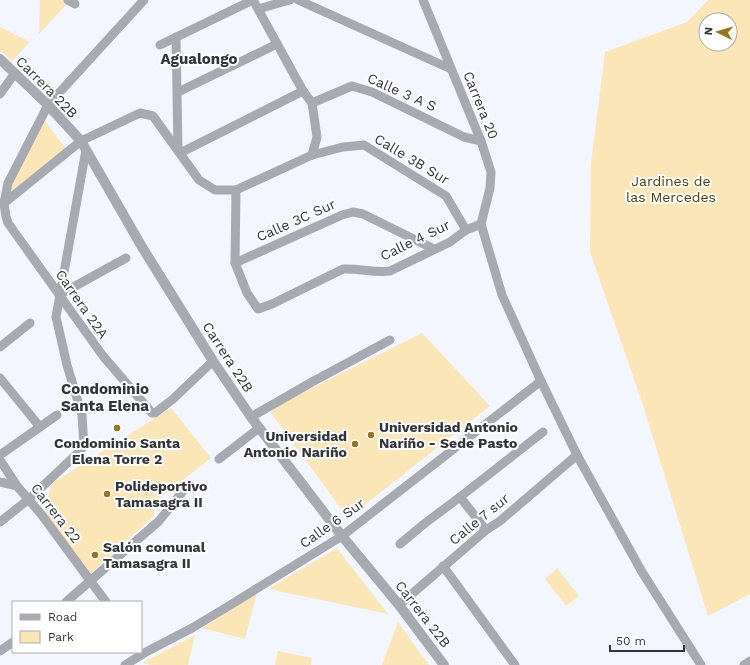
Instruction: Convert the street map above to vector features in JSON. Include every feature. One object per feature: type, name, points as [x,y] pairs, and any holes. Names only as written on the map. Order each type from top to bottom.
[{"type":"street","points":[[2,205],[8,183],[48,105],[144,0]]},
{"type":"street","points":[[160,45],[253,0],[303,91],[312,103],[317,136],[312,155]]},
{"type":"street","points":[[258,9],[290,0]]},
{"type":"street","points":[[298,0],[452,69]]},
{"type":"street","points":[[417,0],[424,3]]},
{"type":"street","name":"Carrera 20","points":[[424,3],[481,141],[491,172],[490,188],[481,224]]},
{"type":"street","points":[[176,37],[179,152]]},
{"type":"street","points":[[178,92],[277,44]]},
{"type":"street","name":"Carrera 22B","points":[[0,59],[48,105],[81,141],[142,247],[213,361],[251,417],[342,536],[399,605],[444,665]]},
{"type":"street","points":[[0,94],[3,82],[15,73]]},
{"type":"street","name":"Calle 3 A S","points":[[312,103],[352,86],[372,92],[464,137],[481,141]]},
{"type":"street","points":[[179,152],[303,91]]},
{"type":"street","points":[[2,205],[81,141],[140,113],[153,116],[200,180],[215,190],[236,190],[235,263]]},
{"type":"street","name":"Calle 3B Sur","points":[[236,190],[312,155],[343,147],[364,145],[446,196],[466,230]]},
{"type":"street","points":[[0,522],[29,499],[84,446],[82,415],[57,326],[56,317],[86,150]]},
{"type":"street","name":"Carrera 22A","points":[[2,205],[8,223],[59,295],[103,356],[152,413],[154,414],[173,399],[213,361]]},
{"type":"street","name":"Calle 3C Sur","points":[[235,263],[342,215],[353,212],[363,214],[434,249]]},
{"type":"street","points":[[481,224],[502,295],[577,455],[642,572],[701,665]]},
{"type":"street","name":"Calle 4 Sur","points":[[235,263],[247,293],[258,309],[272,304],[343,269],[351,268],[382,272],[390,271],[450,242],[466,230],[481,224]]},
{"type":"street","points":[[59,295],[126,258]]},
{"type":"street","points":[[2,342],[30,323]]},
{"type":"street","points":[[251,417],[390,340]]},
{"type":"street","points":[[0,378],[40,427]]},
{"type":"street","name":"Calle 6 Sur","points":[[143,649],[192,628],[342,536],[541,381]]},
{"type":"street","points":[[0,455],[57,415]]},
{"type":"street","points":[[219,459],[259,428]]},
{"type":"street","points":[[400,544],[543,432]]},
{"type":"street","name":"Calle 7 sur","points":[[399,605],[443,566],[486,530],[500,521],[577,455]]},
{"type":"street","name":"Carrera 22","points":[[0,460],[17,486],[29,499],[105,601]]},
{"type":"street","points":[[0,482],[17,486]]},
{"type":"street","points":[[67,601],[158,521],[183,491]]},
{"type":"street","points":[[460,498],[486,530]]},
{"type":"street","points":[[443,566],[515,665]]},
{"type":"street","points":[[0,651],[12,643]]},
{"type":"street","name":"Calle 6 Sur","points":[[125,665],[138,653]]},
{"type":"street","points":[[744,665],[750,661]]},
{"type":"green space","points":[[40,0],[61,0],[68,3],[39,34]]},
{"type":"green space","name":"Jardines de las Mercedes","points":[[708,0],[750,0],[750,594],[708,616],[642,402],[590,252],[591,163],[605,52],[687,22]]},
{"type":"green space","points":[[0,27],[30,42],[12,61],[0,50]]},
{"type":"green space","points":[[45,121],[67,150],[9,193],[12,183]]},
{"type":"green space","name":"Universidad Antonio Nariño - Sede Pasto","points":[[422,333],[490,406],[348,518],[271,413],[275,408],[284,402]]},
{"type":"green space","name":"Polideportivo Tamasagra II","points":[[171,408],[211,458],[152,504],[155,515],[89,575],[45,513],[51,484]]},
{"type":"green space","points":[[337,548],[388,614],[268,589]]},
{"type":"green space","points":[[557,568],[579,596],[566,606],[545,579]]},
{"type":"green space","points":[[257,593],[245,639],[202,628]]},
{"type":"green space","points":[[398,622],[429,665],[382,665]]},
{"type":"green space","points":[[195,635],[188,665],[151,665],[142,663]]},
{"type":"green space","points":[[278,651],[312,658],[311,665],[275,665]]},
{"type":"place","name":"Condominio Santa Elena Torre 2","points":[[117,428]]},
{"type":"place","name":"Universidad Antonio Nariño - Sede Pasto","points":[[371,435]]},
{"type":"place","name":"Universidad Antonio Nariño","points":[[355,444]]},
{"type":"place","name":"Polideportivo Tamasagra II","points":[[107,494]]},
{"type":"place","name":"Salón comunal Tamasagra II","points":[[95,555]]},
{"type":"district","name":"Agualongo","points":[[199,59]]},
{"type":"district","name":"Condominio Santa Elena","points":[[105,398]]}]
